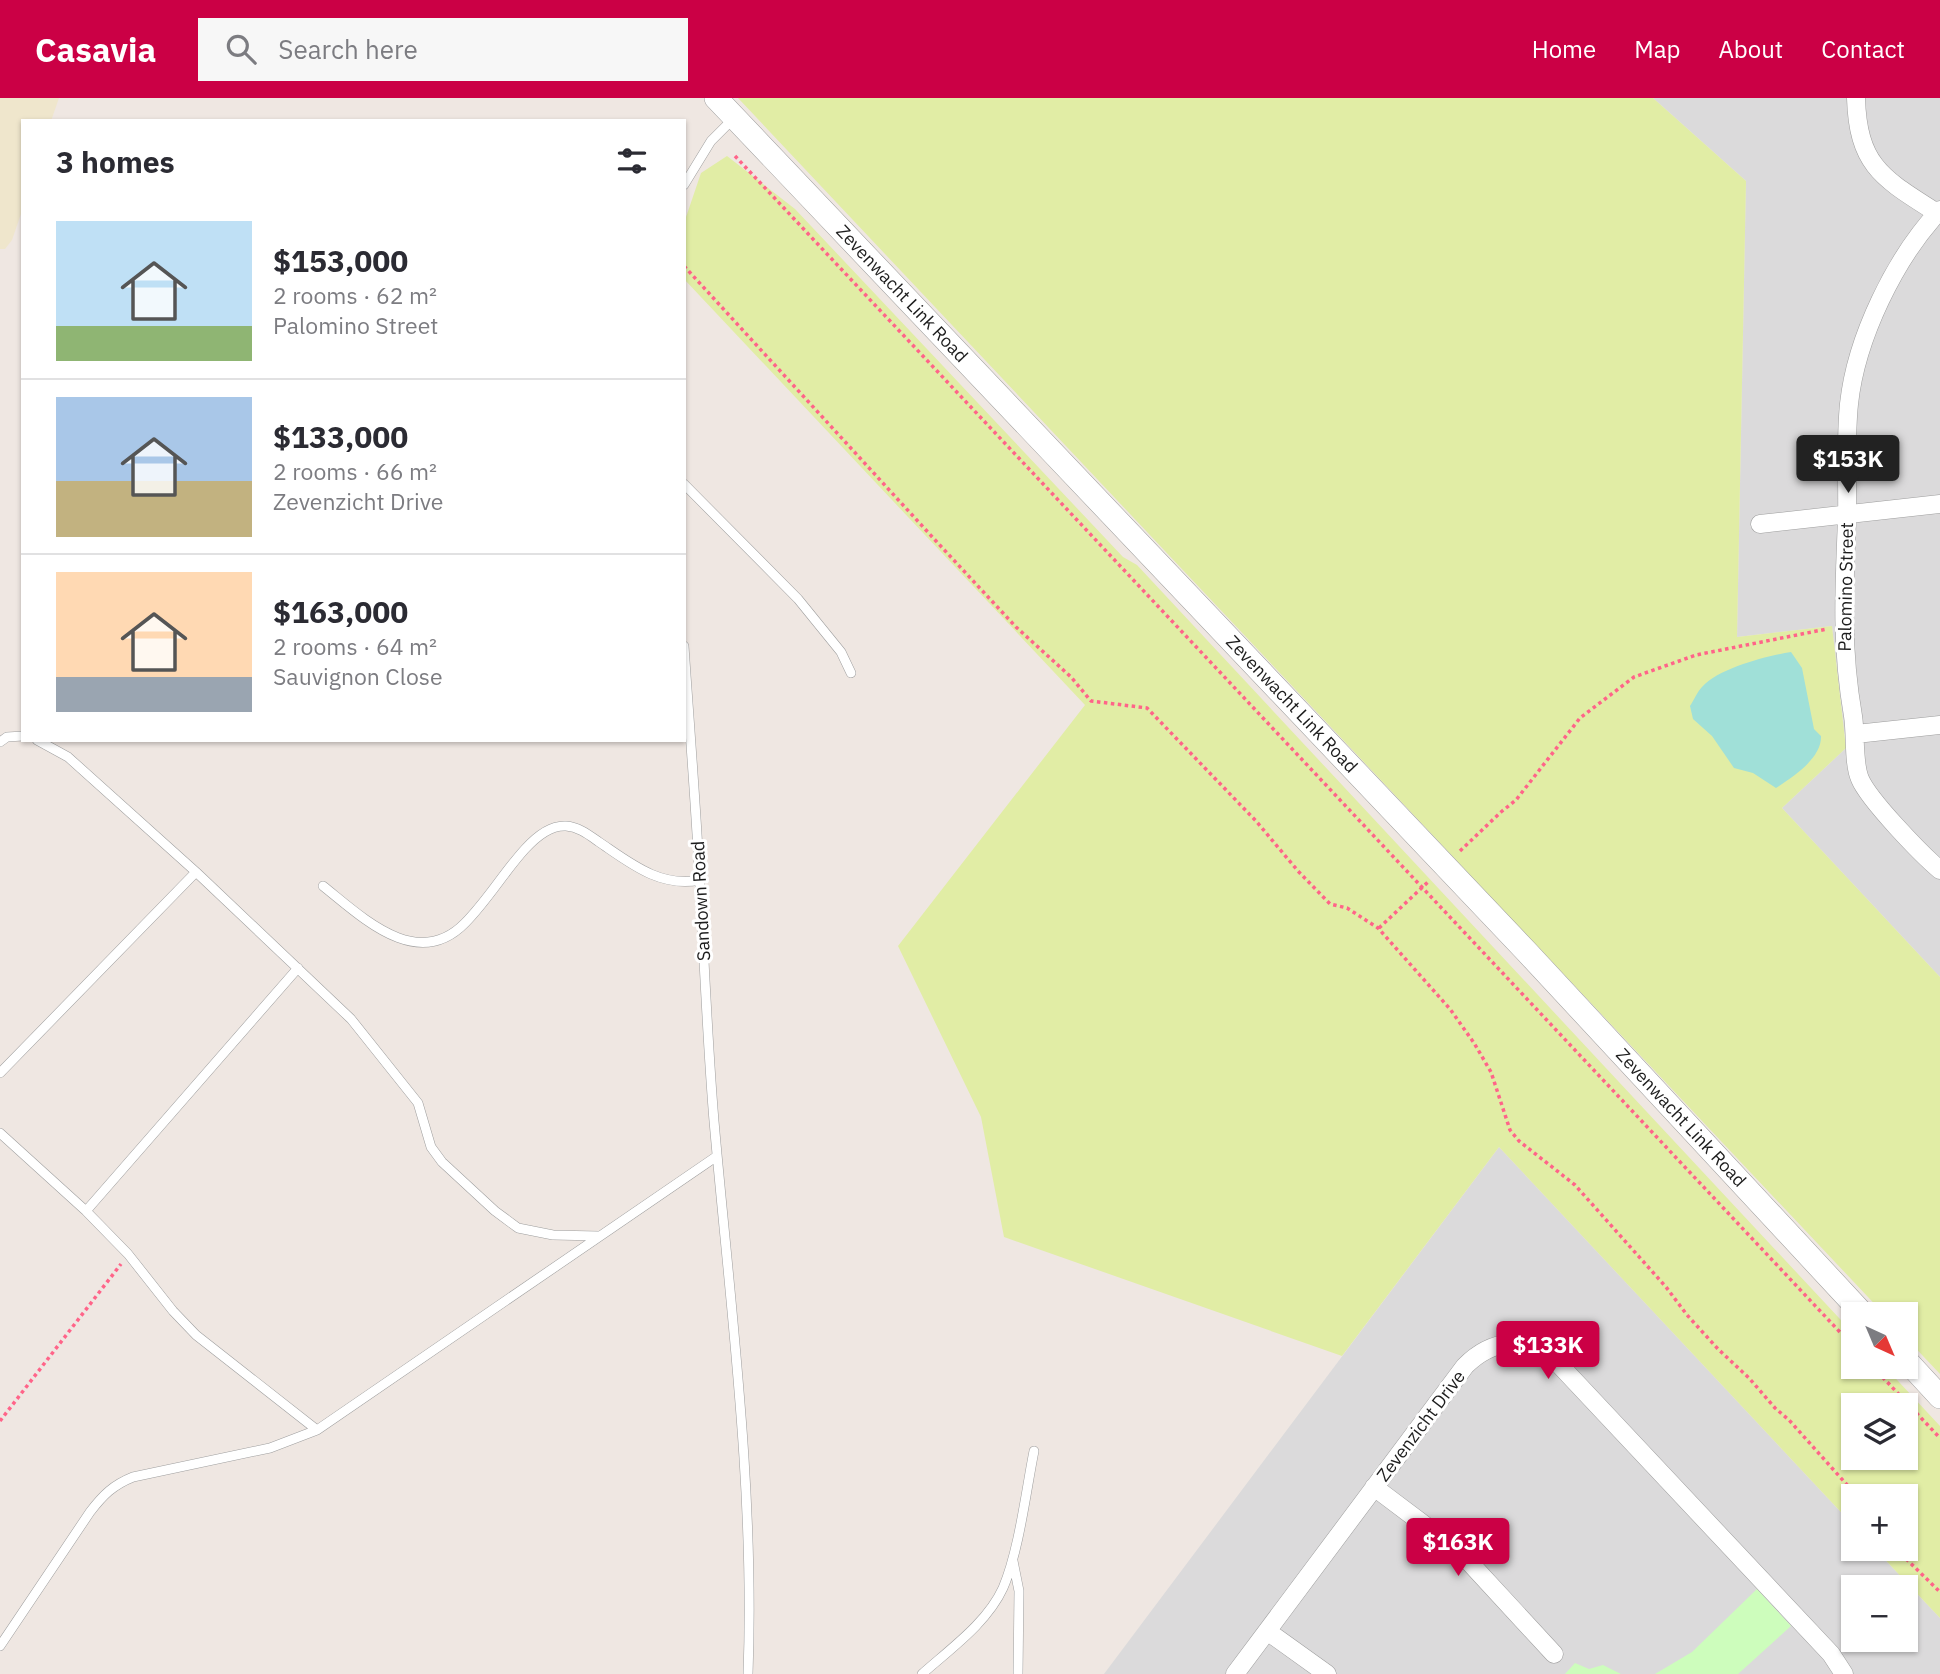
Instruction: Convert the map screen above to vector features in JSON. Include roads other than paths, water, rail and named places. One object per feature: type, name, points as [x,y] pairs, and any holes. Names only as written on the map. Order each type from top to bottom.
[{"type":"street","name":"Zevenwacht Link Road","points":[[716,98],[1445,866],[1852,1302]]},
{"type":"street","points":[[1856,98],[1858,131],[1871,160],[1892,184],[1939,211]]},
{"type":"street","name":"Palomino Street","points":[[1939,211],[1920,234],[1890,281],[1865,337],[1856,369],[1849,402],[1845,471],[1847,514],[1843,625],[1846,678],[1856,734],[1857,766],[1864,787],[1940,870]]},
{"type":"street","points":[[1760,524],[1940,504]]},
{"type":"street","points":[[1856,734],[1940,724]]},
{"type":"street","name":"Zevenzicht Drive","points":[[1235,1674],[1475,1356],[1485,1349],[1509,1343],[1533,1346],[1554,1359],[1837,1661],[1844,1674]]},
{"type":"street","points":[[1918,1373],[1940,1397]]},
{"type":"street","points":[[1374,1488],[1459,1551],[1554,1654]]},
{"type":"street","points":[[1267,1632],[1327,1674]]},
{"type":"lane","points":[[686,182],[711,141],[736,117]]},
{"type":"lane","points":[[686,486],[798,599],[841,652],[851,673]]},
{"type":"lane","name":"Sandown Road","points":[[686,675],[717,1156],[735,1353],[751,1603],[748,1674]]},
{"type":"lane","points":[[0,742],[6,737],[21,736]]},
{"type":"lane","points":[[41,742],[68,757],[196,872],[351,1018],[418,1103],[431,1147],[442,1162],[495,1211],[519,1228],[553,1235],[599,1236]]},
{"type":"lane","points":[[323,886],[391,936],[417,943],[433,943],[449,937],[464,924],[530,843],[545,831],[564,825],[580,829],[632,865],[654,876],[685,883],[700,880]]},
{"type":"lane","points":[[0,1073],[196,872]]},
{"type":"lane","points":[[86,1211],[298,968]]},
{"type":"lane","points":[[0,1133],[86,1211],[128,1254],[173,1311],[196,1335],[317,1430]]},
{"type":"lane","points":[[0,1646],[90,1512],[116,1484],[133,1477],[271,1448],[317,1430],[717,1156]]},
{"type":"lane","points":[[922,1674],[972,1630],[1003,1589],[1034,1451]]},
{"type":"lane","points":[[1012,1557],[1019,1591],[1018,1674]]},
{"type":"water","points":[[1791,652],[1802,668],[1814,729],[1821,736],[1817,752],[1812,759],[1798,773],[1776,788],[1753,773],[1734,768],[1712,736],[1693,719],[1690,706],[1702,687],[1720,674],[1757,660]]}]
